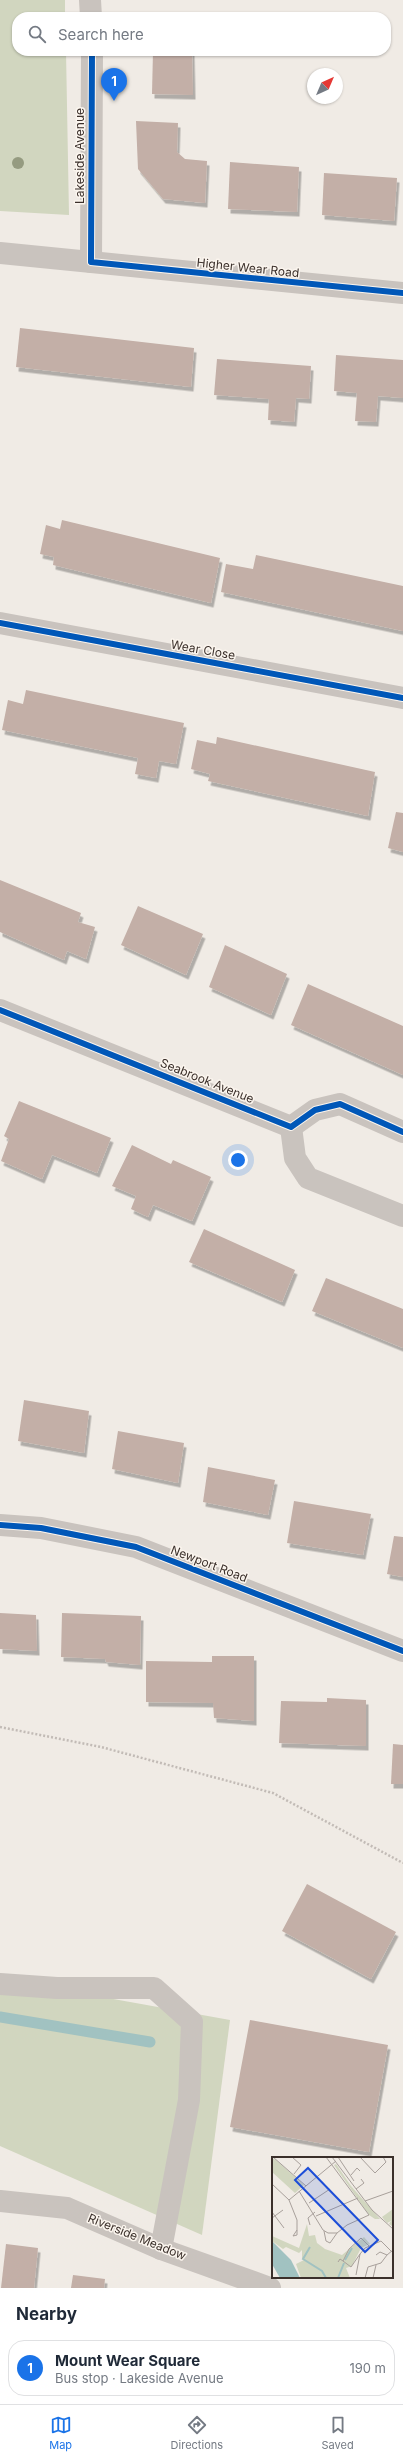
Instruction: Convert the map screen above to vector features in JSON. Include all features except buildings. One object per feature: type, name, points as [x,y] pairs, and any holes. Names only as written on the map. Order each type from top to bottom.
[{"type":"street","points":[[90,0],[91,12]]},
{"type":"street","name":"Lakeside Avenue","points":[[91,262],[92,56]]},
{"type":"street","name":"Higher Wear Road","points":[[0,254],[403,293]]},
{"type":"street","name":"Wear Close","points":[[0,622],[403,698]]},
{"type":"street","name":"Seabrook Avenue","points":[[0,1010],[291,1126]]},
{"type":"street","points":[[403,1132],[340,1104],[315,1110],[291,1126],[295,1158],[308,1178],[403,1216]]},
{"type":"street","name":"Newport Road","points":[[0,1525],[41,1528],[136,1547],[403,1651]]},
{"type":"street","points":[[0,1984],[57,1988],[154,1988],[192,2022],[189,2100],[161,2249]]},
{"type":"street","name":"Riverside Meadow","points":[[0,2201],[67,2208],[161,2249],[270,2288]]},
{"type":"path","points":[[0,1727],[101,1747],[273,1793],[403,1863]]},
{"type":"green space","points":[[0,0],[65,0],[65,12],[12,12],[12,56],[66,56],[69,215],[0,211]]},
{"type":"green space","points":[[0,1982],[19,1982],[230,2020],[202,2235],[0,2146]]},
{"type":"waterway","points":[[0,2017],[150,2042]]},
{"type":"cycle path","points":[[92,56],[91,262],[403,293]]},
{"type":"cycle path","points":[[0,623],[403,698]]},
{"type":"cycle path","points":[[0,1010],[291,1127],[315,1110],[340,1104],[403,1132]]},
{"type":"cycle path","points":[[0,1525],[41,1528],[136,1547],[403,1651]]},
{"type":"place","name":"Mount Wear Square","points":[[114,101]]}]
